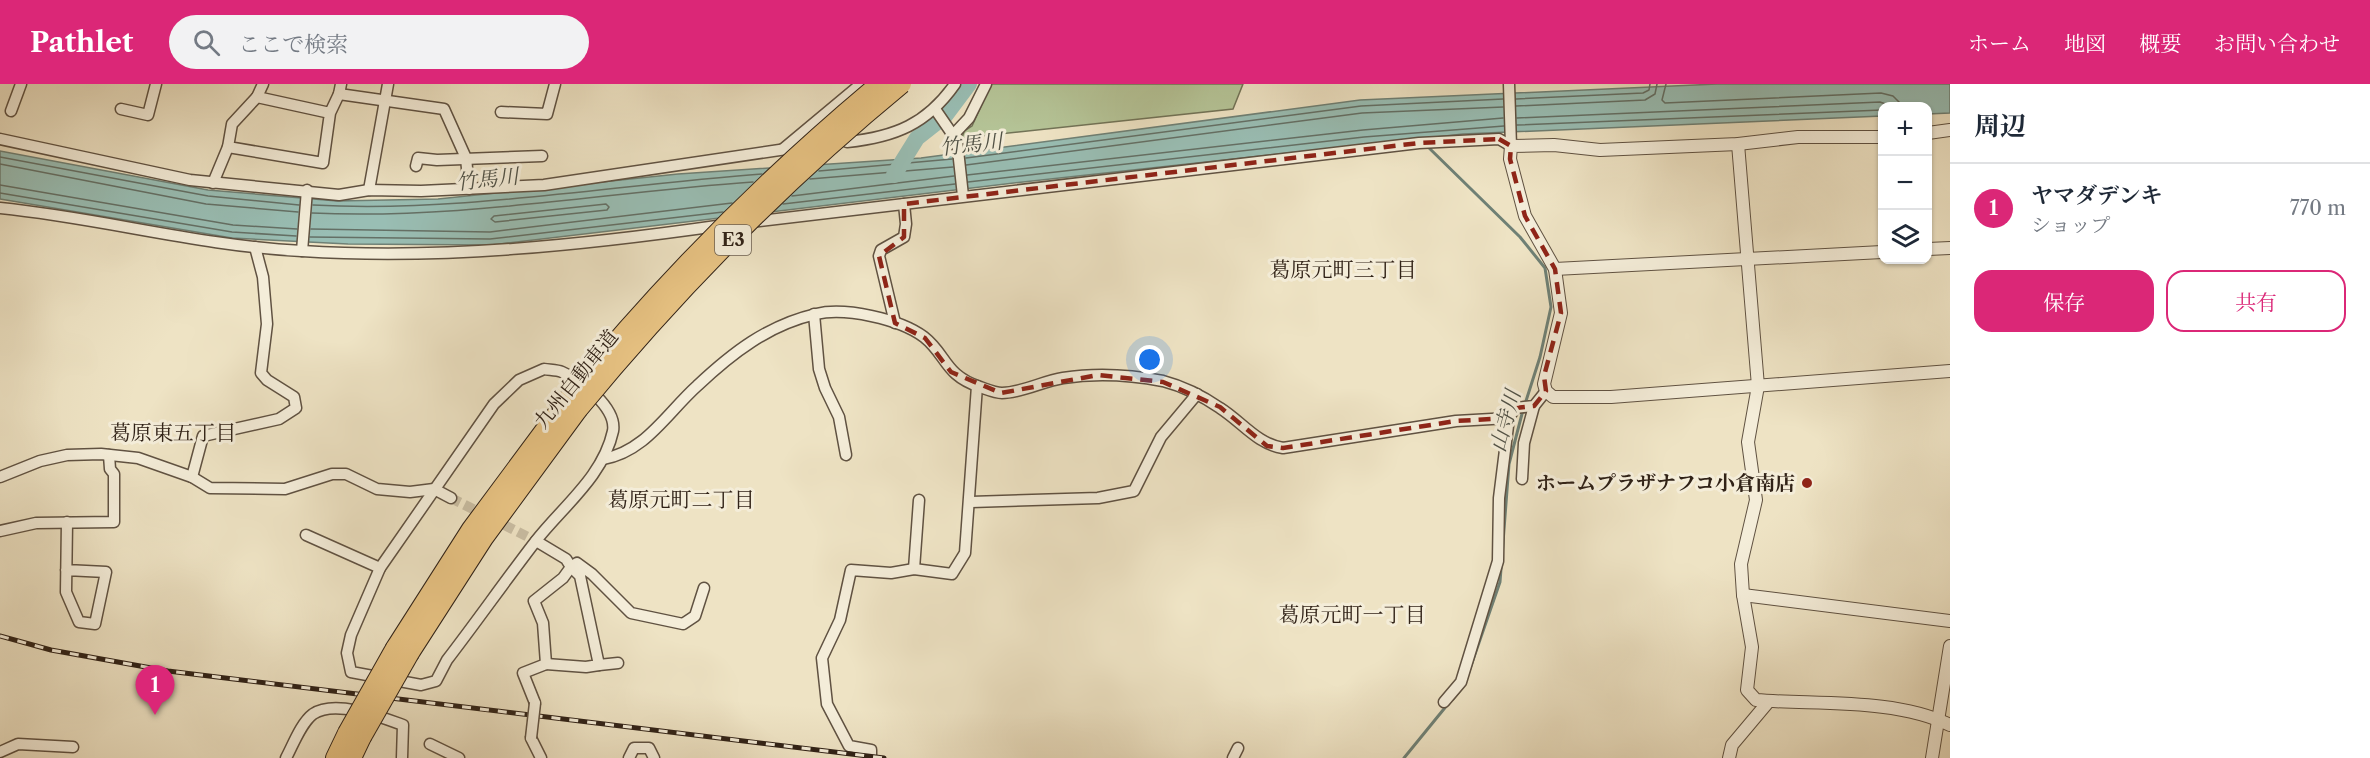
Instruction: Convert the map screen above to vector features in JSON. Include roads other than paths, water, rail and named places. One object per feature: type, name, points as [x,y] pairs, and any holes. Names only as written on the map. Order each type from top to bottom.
[{"type":"highway","name":"九州自動車道","points":[[334,758],[355,735],[403,651],[484,538],[572,405],[654,298],[704,245],[810,144],[879,84]]},
{"type":"highway","name":"九州自動車道","points":[[572,405],[717,254],[824,153],[902,84]]},
{"type":"highway","name":"九州自動車道","points":[[352,758],[355,735]]},
{"type":"street","points":[[11,111],[21,84]]},
{"type":"street","points":[[121,109],[148,115],[156,84]]},
{"type":"street","points":[[213,183],[228,147],[232,124],[258,97],[263,84]]},
{"type":"street","points":[[369,190],[388,84]]},
{"type":"street","points":[[501,112],[547,114],[555,84]]},
{"type":"street","points":[[0,139],[213,183],[307,190],[339,195],[369,190],[469,189],[544,185],[787,149],[861,84]]},
{"type":"street","points":[[847,142],[882,138],[937,111],[955,84]]},
{"type":"street","points":[[951,130],[969,118],[986,84]]},
{"type":"street","points":[[1509,86],[1511,141],[1509,159],[1525,216],[1555,269],[1561,313],[1544,376],[1546,391],[1553,397],[1611,397],[1950,370]]},
{"type":"street","points":[[228,147],[323,164],[330,113],[340,89],[385,102],[444,109],[466,158],[469,189]]},
{"type":"street","points":[[258,97],[330,113]]},
{"type":"street","points":[[937,111],[951,130],[957,148],[963,194]]},
{"type":"street","points":[[1932,132],[1950,130]]},
{"type":"street","points":[[0,208],[255,247],[420,255],[478,252],[645,236],[904,204],[963,194],[1434,142],[1499,140],[1600,150],[1738,144],[1798,137],[1878,137]]},
{"type":"street","points":[[1738,144],[1758,386],[1748,442],[1756,500],[1742,554],[1743,595],[1752,647],[1747,690],[1756,700],[1885,708],[1944,722]]},
{"type":"street","points":[[416,166],[418,158],[542,156]]},
{"type":"street","points":[[302,251],[307,190]]},
{"type":"street","points":[[895,324],[879,256],[880,250],[904,237],[906,224],[904,204]]},
{"type":"street","points":[[192,477],[203,436],[279,418],[296,408],[294,397],[267,380],[261,373],[267,324],[264,277],[255,247]]},
{"type":"street","points":[[1932,249],[1950,248]]},
{"type":"street","points":[[1555,269],[1878,252]]},
{"type":"street","points":[[603,459],[618,456],[637,447],[697,386],[752,340],[778,326],[831,311],[856,314],[895,324],[925,338],[951,372],[977,386],[1001,393],[1063,378],[1098,375],[1163,382],[1197,394],[1220,408],[1267,446],[1283,448],[1456,421],[1509,418]]},
{"type":"street","points":[[814,314],[819,369],[839,417],[846,455]]},
{"type":"street","points":[[544,369],[561,371],[601,399],[611,415],[613,429],[603,459],[586,483],[536,541],[447,660],[436,681],[421,685],[351,672],[347,652],[351,635],[380,568],[434,489],[494,404],[519,380],[544,369]]},
{"type":"street","points":[[872,758],[871,750],[849,746],[827,704],[822,658],[840,620],[851,570],[891,573],[914,569],[952,574],[965,553],[977,386]]},
{"type":"street","points":[[1522,479],[1524,443],[1534,406],[1546,391]]},
{"type":"street","points":[[970,502],[1098,498],[1134,491],[1161,437],[1197,394]]},
{"type":"street","points":[[1444,702],[1461,682],[1498,561],[1499,498],[1509,418],[1515,408],[1534,406]]},
{"type":"street","points":[[0,477],[40,461],[67,455],[109,455],[138,458],[192,477],[210,488],[285,489],[332,474],[346,474],[377,489],[410,492],[434,489],[451,498]]},
{"type":"street","points":[[0,531],[36,523],[114,522],[114,474],[110,469],[109,455]]},
{"type":"street","points":[[914,569],[919,500]]},
{"type":"street","points":[[66,570],[106,572],[95,624],[79,622],[66,592],[66,570],[67,522]]},
{"type":"street","points":[[306,535],[380,568]]},
{"type":"street","points":[[536,541],[566,559],[580,576],[599,665]]},
{"type":"street","points":[[546,664],[543,623],[534,602],[577,563],[592,574],[631,613],[683,624],[694,616],[704,588]]},
{"type":"street","points":[[1743,595],[1950,621]]},
{"type":"street","points":[[1932,758],[1944,722],[1950,646]]},
{"type":"street","points":[[541,758],[531,738],[535,703],[523,672],[546,664],[586,667],[618,663]]},
{"type":"street","points":[[1729,758],[1732,745],[1769,701]]},
{"type":"street","points":[[286,758],[313,715],[330,708],[372,714],[403,725],[405,742],[402,758]]},
{"type":"street","points":[[0,752],[18,744],[73,747]]},
{"type":"street","points":[[430,744],[459,758]]},
{"type":"street","points":[[629,758],[634,748],[649,748],[654,758]]},
{"type":"water","points":[[1717,84],[1950,84],[1950,113],[1932,114],[1932,102],[1878,102],[1878,116],[1463,134],[1023,182],[491,245],[348,244],[232,238],[0,199],[0,151],[208,190],[337,201],[438,199],[678,174],[921,158],[1360,100]]},
{"type":"waterway","points":[[894,175],[917,138],[945,116],[969,84]]},
{"type":"waterway","name":"山寺川","points":[[1426,145],[1520,237],[1545,268],[1551,307],[1540,357],[1525,404]]},
{"type":"waterway","name":"山寺川","points":[[1465,683],[1500,582],[1509,464],[1523,410]]},
{"type":"waterway","name":"山寺川","points":[[1453,699],[1462,688]]},
{"type":"waterway","name":"山寺川","points":[[1404,758],[1448,704]]},
{"type":"tunnel","points":[[451,498],[536,541]]},
{"type":"railway","points":[[0,636],[51,650],[168,671],[884,758]]},
{"type":"place","name":"ホームプラザナフコ小倉南店","points":[[1807,483]]},
{"type":"place","name":"ヤマダデンキ","points":[[155,715]]},
{"type":"district","name":"葛原元町三丁目","points":[[1343,269]]},
{"type":"district","name":"葛原東五丁目","points":[[173,432]]},
{"type":"district","name":"葛原元町二丁目","points":[[681,499]]},
{"type":"district","name":"葛原元町一丁目","points":[[1352,614]]},
{"type":"water label","name":"竹馬川","points":[[971,144]]},
{"type":"water label","name":"竹馬川","points":[[487,179]]}]
